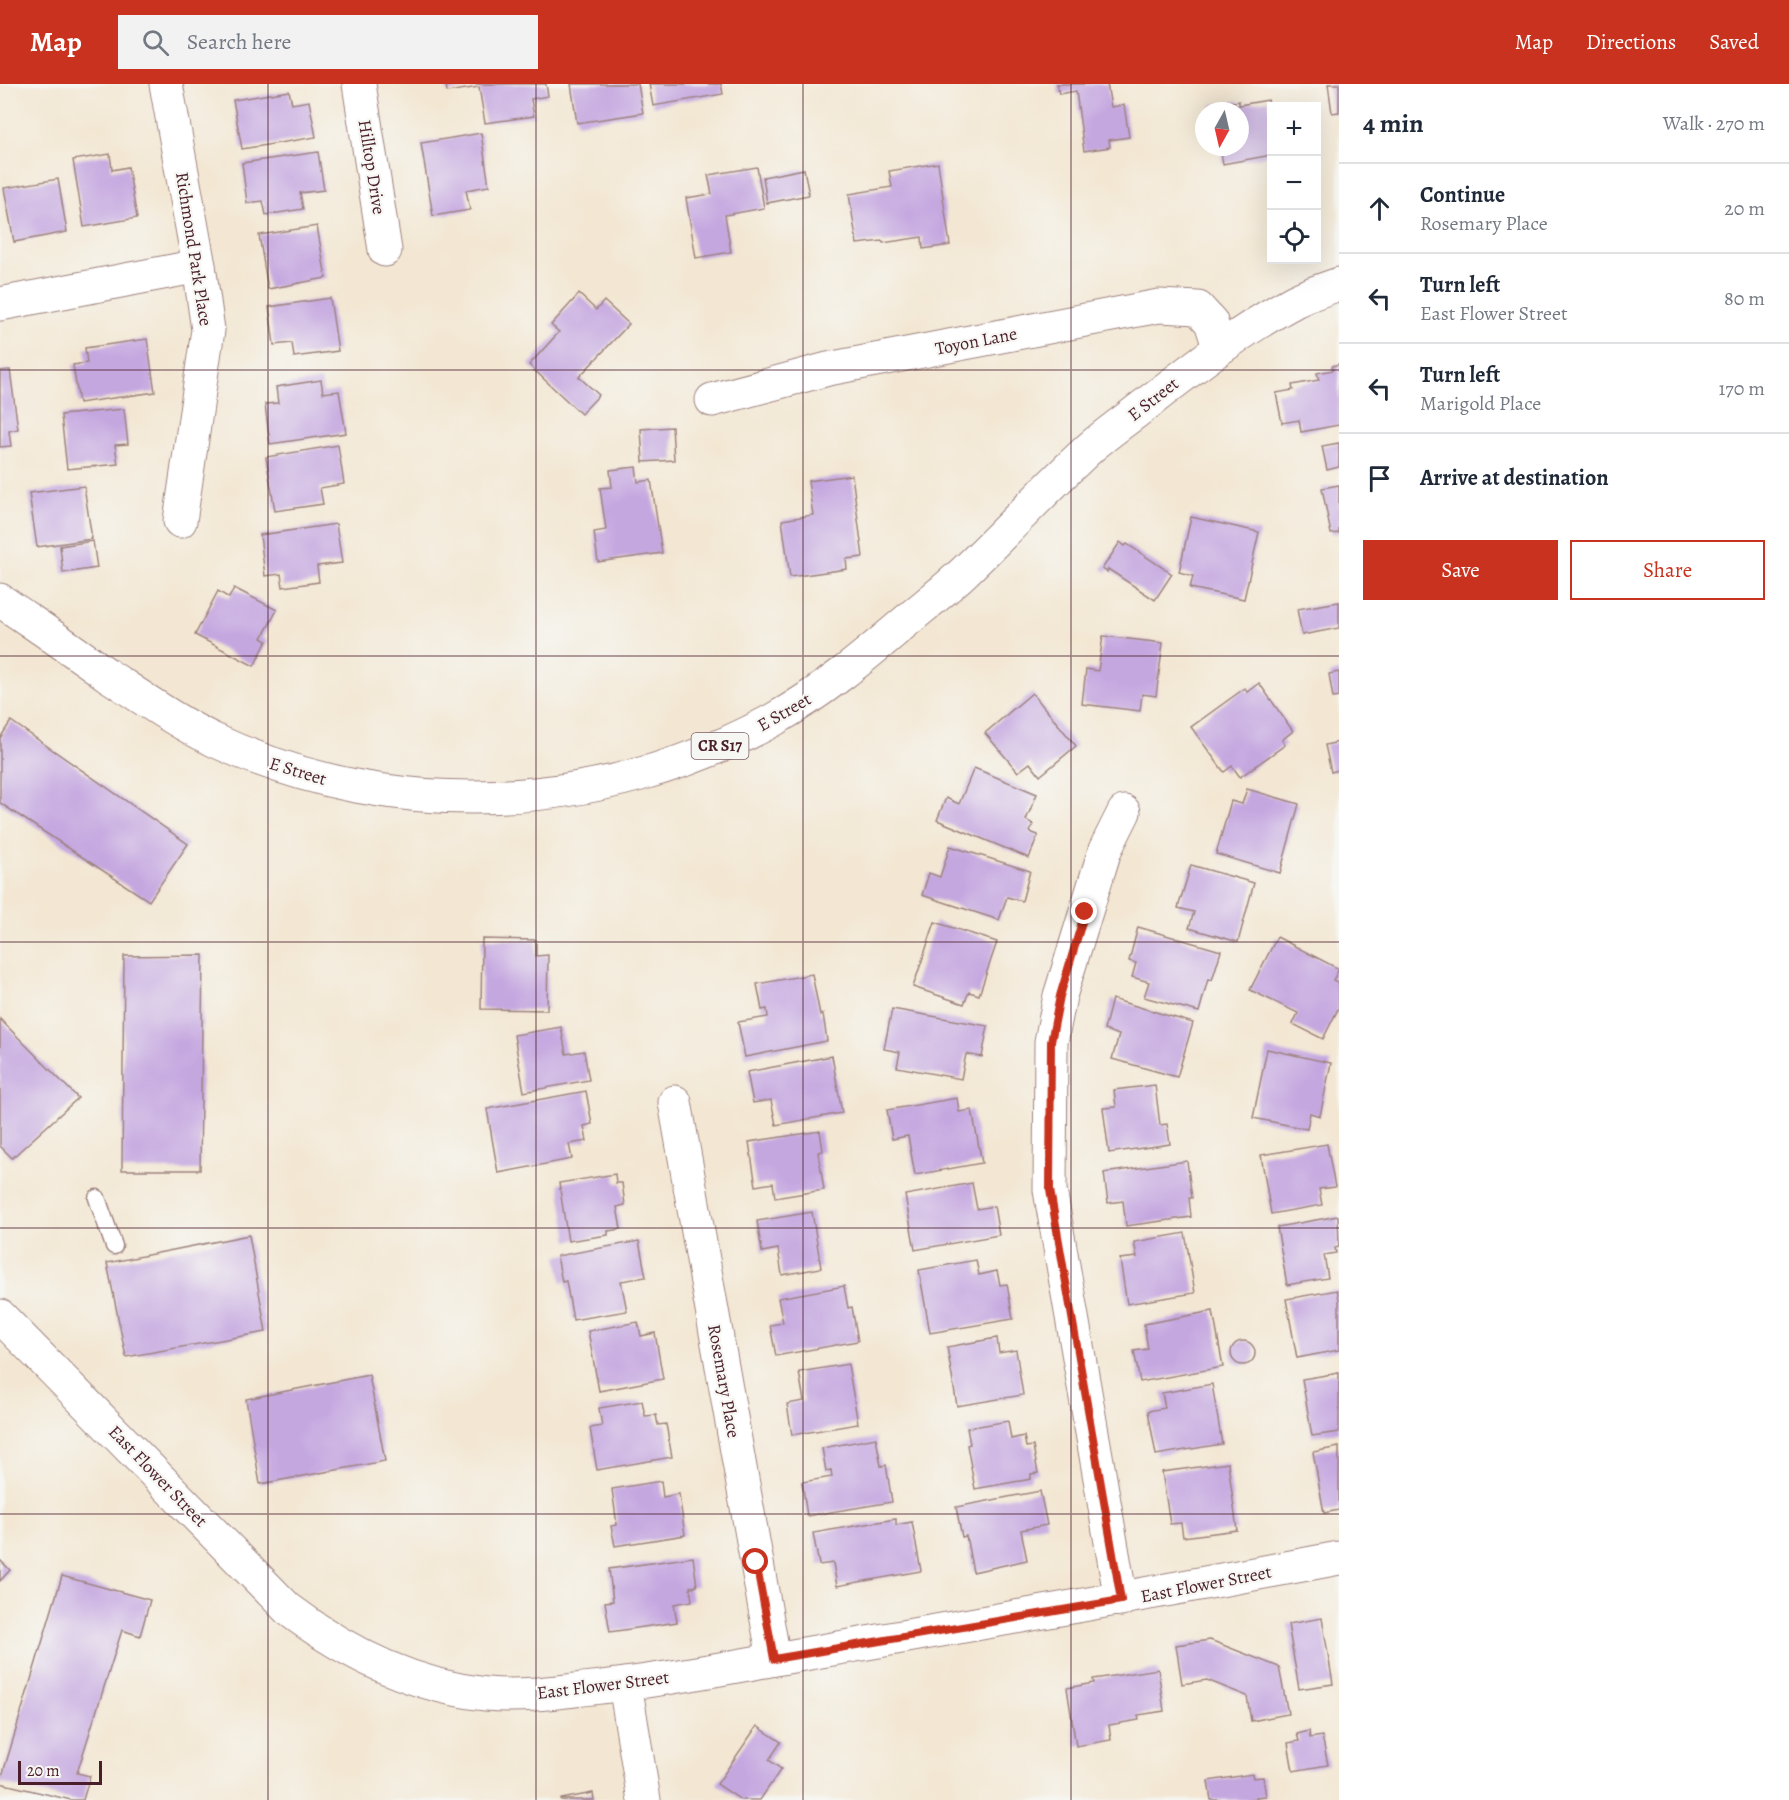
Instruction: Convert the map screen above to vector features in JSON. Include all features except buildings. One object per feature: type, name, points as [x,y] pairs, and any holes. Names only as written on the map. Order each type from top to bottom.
[{"type":"street","name":"Richmond Park Place","points":[[166,84],[199,266],[208,330],[180,521]]},
{"type":"street","name":"Hilltop Drive","points":[[359,84],[385,250]]},
{"type":"street","points":[[0,304],[199,266]]},
{"type":"street","name":"E Street","points":[[0,600],[172,718],[216,741],[310,776],[368,789],[458,798],[528,795],[603,784],[680,762],[733,740],[813,695],[850,669],[960,575],[1094,445],[1219,347],[1299,299],[1339,284]]},
{"type":"street","name":"Toyon Lane","points":[[712,400],[828,369],[1159,306],[1197,308],[1211,322],[1219,347]]},
{"type":"street","points":[[1121,1600],[1051,1200],[1049,1146],[1051,1042],[1060,996],[1105,850],[1124,812]]},
{"type":"street","name":"Rosemary Place","points":[[675,1102],[774,1659]]},
{"type":"street","name":"East Flower Street","points":[[0,1316],[288,1609],[317,1631],[381,1666],[451,1688],[483,1694],[516,1696],[625,1684],[1121,1600],[1339,1558]]},
{"type":"street","points":[[625,1684],[644,1800]]},
{"type":"lane","points":[[97,1198],[114,1246]]},
{"type":"route","points":[[756,1562],[774,1659],[1121,1600],[1050,1190],[1051,1042],[1060,996],[1085,912]]}]
